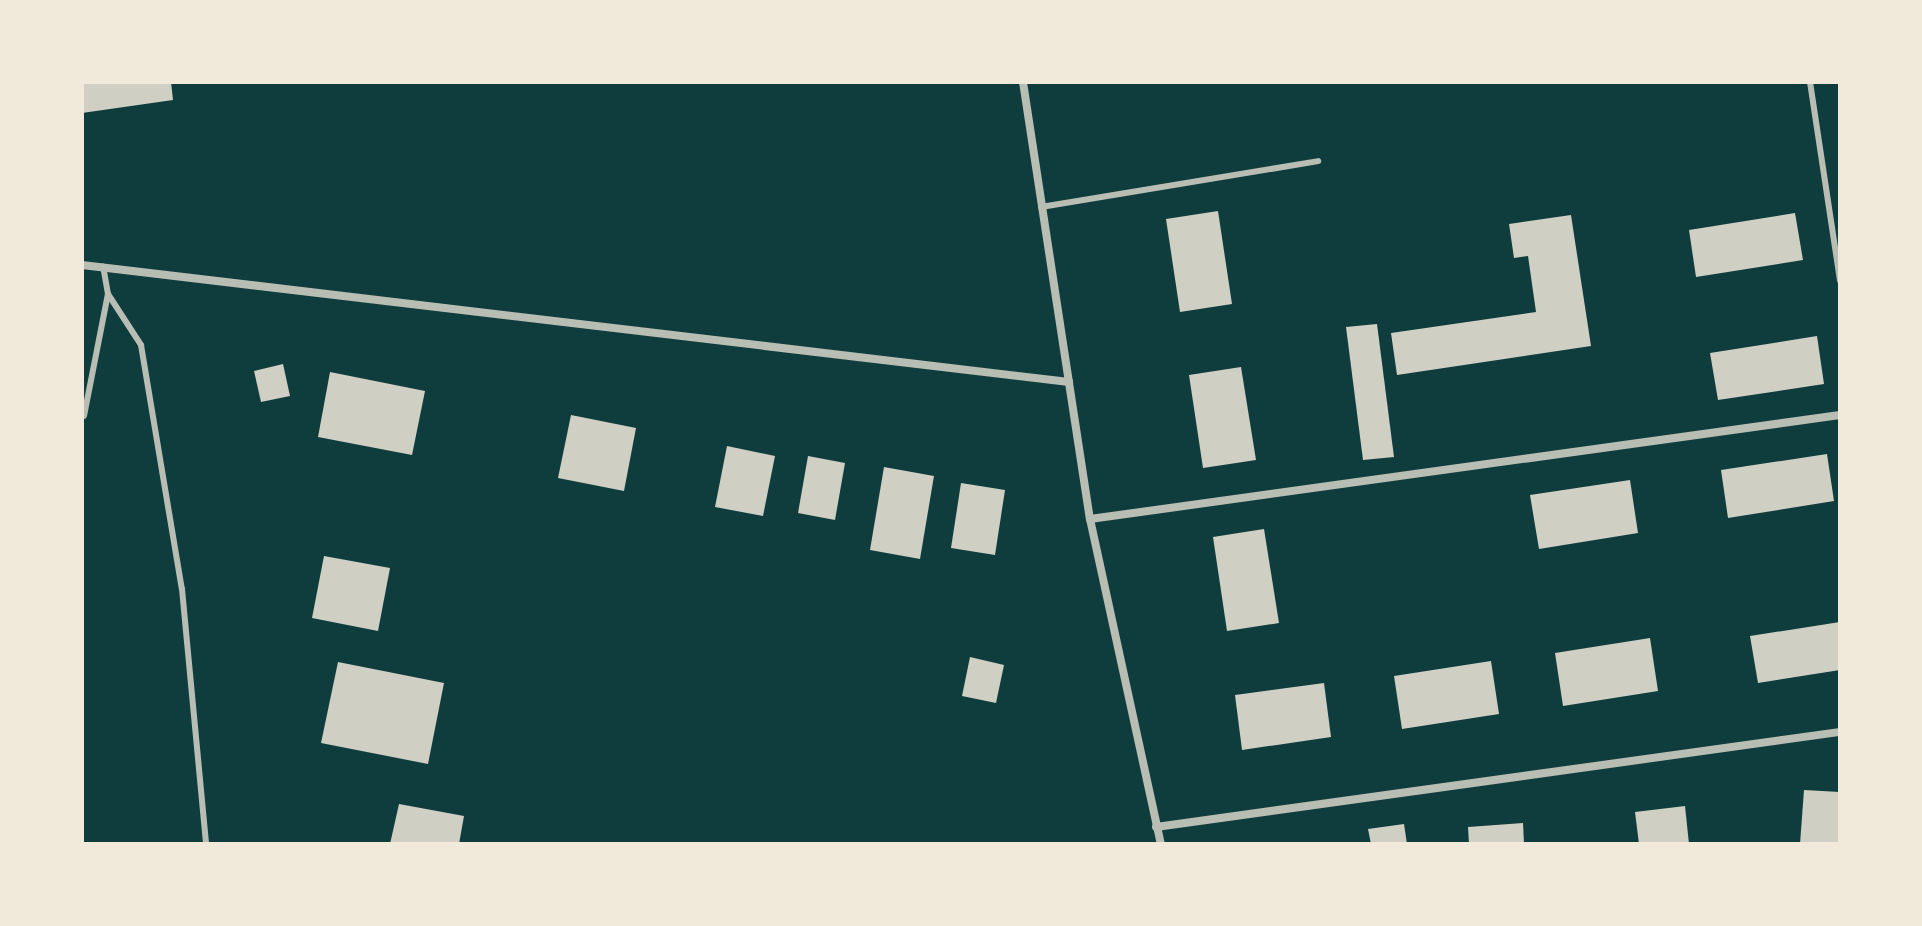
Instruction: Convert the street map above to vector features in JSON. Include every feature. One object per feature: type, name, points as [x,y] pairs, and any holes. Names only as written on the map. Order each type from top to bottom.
[{"type":"street","points":[[1023,82],[1090,519],[1161,844]]},
{"type":"street","points":[[82,265],[1069,382]]},
{"type":"street","points":[[1090,519],[1840,415]]},
{"type":"street","points":[[1156,827],[1840,732]]},
{"type":"lane","points":[[1810,82],[1840,281]]},
{"type":"lane","points":[[1041,207],[1318,161]]},
{"type":"lane","points":[[84,416],[108,294],[103,266]]},
{"type":"lane","points":[[108,294],[141,345],[182,589],[206,844]]},
{"type":"building","points":[[82,82],[171,82],[173,100],[82,113]]},
{"type":"building","points":[[1218,211],[1232,304],[1180,312],[1166,219]]},
{"type":"building","points":[[1795,213],[1803,260],[1696,277],[1689,230]]},
{"type":"building","points":[[1571,215],[1591,346],[1397,375],[1391,333],[1536,312],[1528,256],[1514,258],[1509,224]]},
{"type":"building","points":[[1377,324],[1394,457],[1363,460],[1346,327]]},
{"type":"building","points":[[1817,336],[1824,384],[1718,400],[1710,353]]},
{"type":"building","points":[[283,364],[290,396],[261,402],[254,371]]},
{"type":"building","points":[[1241,367],[1256,460],[1203,468],[1189,375]]},
{"type":"building","points":[[330,372],[425,391],[412,455],[318,437]]},
{"type":"building","points":[[571,415],[636,428],[624,491],[558,478]]},
{"type":"building","points":[[727,446],[775,456],[763,516],[715,507]]},
{"type":"building","points":[[1827,454],[1834,501],[1728,518],[1721,470]]},
{"type":"building","points":[[808,456],[845,463],[835,520],[798,513]]},
{"type":"building","points":[[884,467],[934,476],[920,559],[870,550]]},
{"type":"building","points":[[1630,480],[1638,533],[1539,549],[1530,495]]},
{"type":"building","points":[[961,483],[1005,490],[995,555],[951,548]]},
{"type":"building","points":[[1264,529],[1279,623],[1227,631],[1213,537]]},
{"type":"building","points":[[324,556],[390,568],[378,631],[312,618]]},
{"type":"building","points":[[1840,622],[1840,670],[1758,683],[1750,636]]},
{"type":"building","points":[[1650,638],[1658,691],[1563,706],[1555,653]]},
{"type":"building","points":[[970,657],[1004,665],[996,703],[962,696]]},
{"type":"building","points":[[1491,661],[1499,714],[1402,729],[1394,676]]},
{"type":"building","points":[[338,662],[444,683],[428,764],[321,743]]},
{"type":"building","points":[[1324,683],[1331,737],[1242,750],[1235,695]]},
{"type":"building","points":[[1804,790],[1840,792],[1840,844],[1800,844]]},
{"type":"building","points":[[399,804],[464,816],[459,844],[390,844]]},
{"type":"building","points":[[1685,806],[1689,844],[1639,844],[1635,812]]},
{"type":"building","points":[[1523,823],[1524,844],[1469,844],[1468,827]]},
{"type":"building","points":[[1404,824],[1407,844],[1371,844],[1368,829]]}]
